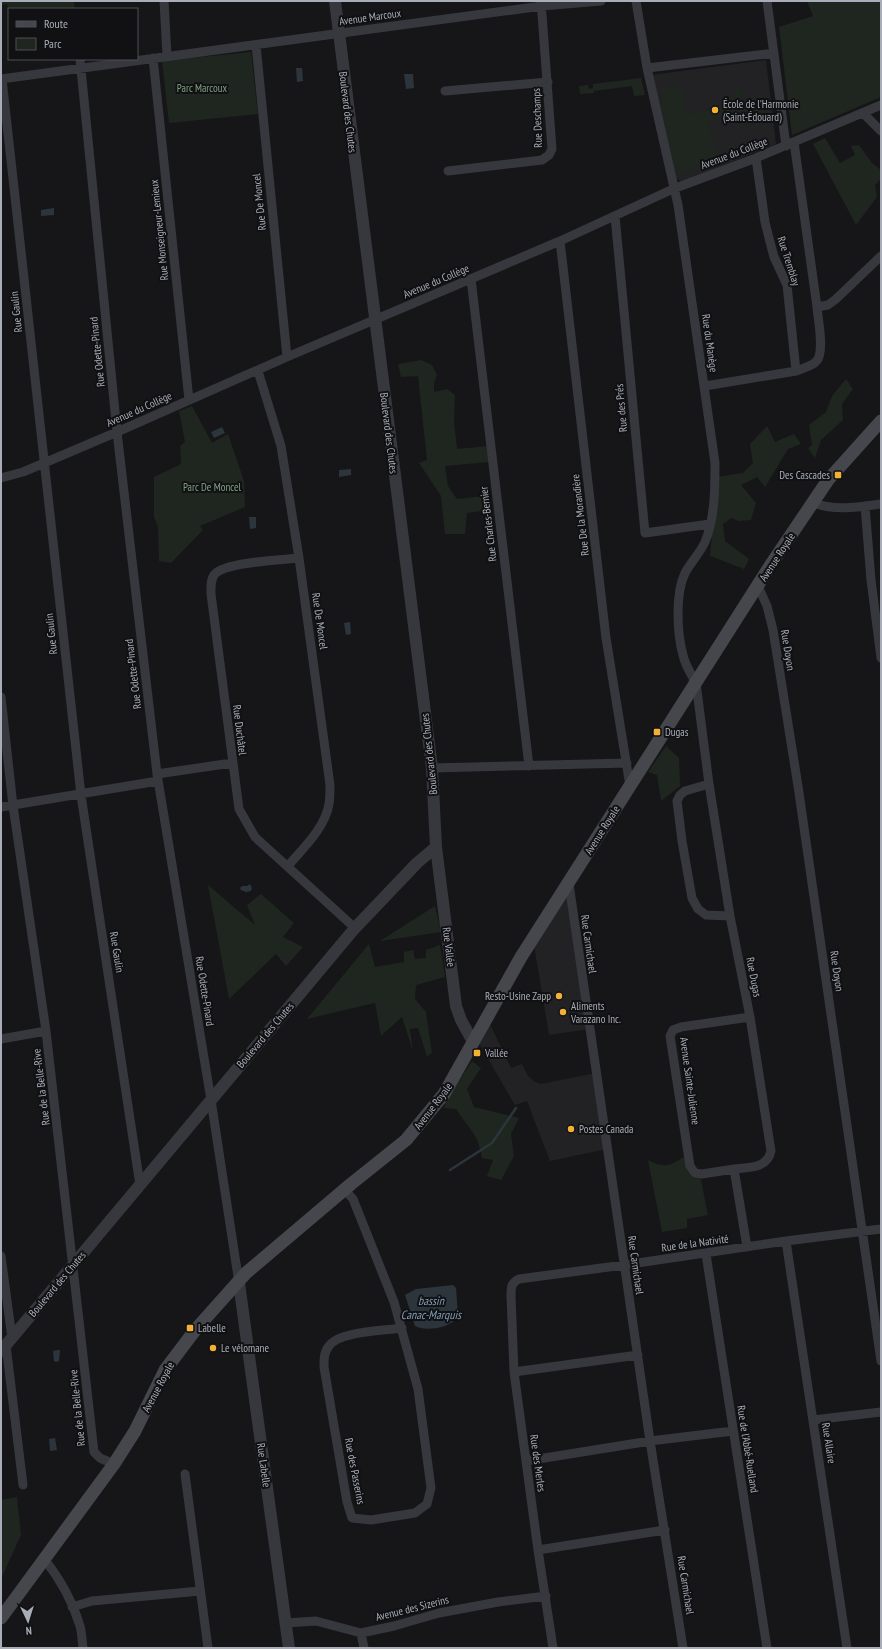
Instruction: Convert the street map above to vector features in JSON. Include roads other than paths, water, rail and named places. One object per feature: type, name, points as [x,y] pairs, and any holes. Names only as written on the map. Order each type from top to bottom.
[{"type":"main road","name":"Avenue Royale","points":[[1,1618],[114,1464],[135,1431],[165,1370],[196,1329],[239,1283],[246,1273],[406,1140],[444,1094],[521,957],[569,884],[770,566],[828,480],[881,421]]},
{"type":"street","points":[[164,1],[167,56]]},
{"type":"street","name":"Boulevard des Chutes","points":[[6,1345],[355,928],[417,863],[436,847],[432,768],[336,1]]},
{"type":"street","name":"Avenue Marcoux","points":[[138,59],[339,34],[542,3],[601,1]]},
{"type":"street","name":"Rue du Manège","points":[[636,1],[647,68],[673,190],[678,205],[715,463],[715,492],[710,524],[705,542],[685,574],[680,590],[679,622],[683,656],[688,670],[696,683]]},
{"type":"street","points":[[705,386],[796,371],[810,366],[818,359],[820,349],[817,307],[774,53],[767,1]]},
{"type":"street","name":"Rue Deschamps","points":[[448,171],[542,160],[549,155],[552,149],[542,3]]},
{"type":"street","name":"Rue De Moncel","points":[[256,45],[287,357]]},
{"type":"street","points":[[647,68],[774,53]]},
{"type":"street","name":"Rue Monseigneur-Lemieux","points":[[153,58],[189,400]]},
{"type":"street","name":"Avenue Marcoux","points":[[2,79],[80,64],[129,60]]},
{"type":"street","name":"Rue Odette-Pinard","points":[[80,64],[117,432],[158,778],[211,1100],[239,1283]]},
{"type":"street","name":"Rue Gaulin","points":[[2,79],[81,795],[140,1185]]},
{"type":"street","points":[[445,91],[548,82]]},
{"type":"street","name":"Avenue du Collège","points":[[1,478],[23,472],[117,432],[287,357],[560,241],[673,190],[756,158],[881,106]]},
{"type":"street","points":[[863,113],[881,131]]},
{"type":"street","name":"Rue Tremblay","points":[[756,158],[765,222],[774,257],[786,285],[796,371]]},
{"type":"street","name":"Rue des Prés","points":[[615,216],[645,533],[710,524]]},
{"type":"street","name":"Rue De la Morandière","points":[[560,241],[606,638],[630,786]]},
{"type":"street","points":[[817,307],[828,305],[836,299],[881,256]]},
{"type":"street","name":"Rue Charles-Bernier","points":[[471,279],[529,766]]},
{"type":"street","name":"Rue De Moncel","points":[[258,371],[281,446],[299,558],[330,785],[329,805],[324,821],[288,866]]},
{"type":"street","points":[[813,504],[826,508],[881,504]]},
{"type":"street","points":[[865,506],[871,580],[881,658]]},
{"type":"street","name":"Rue Duchâtel","points":[[299,558],[236,565],[223,569],[214,574],[211,594],[232,763],[239,809],[246,824],[255,837],[355,928]]},
{"type":"street","name":"Rue Doyon","points":[[758,586],[767,606],[773,630],[793,754],[881,1361]]},
{"type":"street","name":"Rue Dugas","points":[[696,683],[709,784],[730,916],[750,1017],[771,1151],[769,1159],[763,1165],[734,1169]]},
{"type":"street","name":"Rue de la Belle-Rive","points":[[1,697],[13,806],[46,1031],[74,1264],[94,1452],[100,1458],[114,1464]]},
{"type":"street","points":[[1,807],[81,795],[232,763]]},
{"type":"street","points":[[432,768],[626,763]]},
{"type":"street","points":[[709,784],[685,790],[680,794],[677,801],[682,841],[692,898],[698,909],[706,915],[730,916]]},
{"type":"street","name":"Rue Vallée","points":[[436,847],[456,1006],[461,1020],[473,1042]]},
{"type":"street","name":"Rue Carmichael","points":[[569,884],[650,1441],[683,1648]]},
{"type":"street","name":"Avenue Sainte-Julienne","points":[[734,1169],[702,1174],[695,1173],[690,1166],[670,1036],[673,1030],[681,1027],[750,1017]]},
{"type":"street","points":[[1,1039],[46,1031]]},
{"type":"street","points":[[734,1169],[747,1247]]},
{"type":"street","name":"Rue des Passerins","points":[[344,1190],[353,1199],[394,1302],[402,1328],[418,1388],[431,1488],[427,1504],[415,1513],[371,1520],[352,1518],[347,1502],[324,1367],[324,1356],[329,1345],[344,1336],[402,1328]]},
{"type":"street","name":"Rue de la Nativité","points":[[514,1282],[519,1279],[881,1229]]},
{"type":"street","name":"Rue Allaire","points":[[786,1241],[847,1648]]},
{"type":"street","name":"Rue de l'Abbé-Ruelland","points":[[706,1254],[767,1648]]},
{"type":"street","points":[[1,1256],[6,1345],[23,1485]]},
{"type":"street","name":"Rue des Merles","points":[[514,1282],[511,1287],[514,1372],[553,1648]]},
{"type":"street","name":"Rue Labelle","points":[[239,1283],[289,1648]]},
{"type":"street","points":[[514,1372],[638,1355]]},
{"type":"street","points":[[813,1420],[881,1412]]},
{"type":"street","points":[[526,1462],[650,1441],[733,1431]]},
{"type":"street","points":[[185,1474],[208,1648]]},
{"type":"street","points":[[538,1550],[665,1530]]},
{"type":"street","points":[[45,1560],[57,1575],[72,1607],[80,1627],[83,1648]]},
{"type":"street","points":[[72,1607],[92,1602],[200,1591]]},
{"type":"street","name":"Avenue des Sizerins","points":[[286,1623],[316,1621],[361,1633],[394,1626],[439,1613],[498,1602],[546,1596]]},
{"type":"street","points":[[361,1633],[364,1648]]},
{"type":"water","points":[[296,68],[302,68],[303,81],[297,82]]},
{"type":"water","points":[[404,74],[413,74],[414,88],[406,89]]},
{"type":"water","points":[[54,208],[54,215],[41,216],[41,210]]},
{"type":"water","points":[[222,427],[225,433],[214,438],[211,432]]},
{"type":"water","points":[[351,469],[351,475],[339,477],[339,470]]},
{"type":"water","points":[[249,517],[256,517],[256,528],[250,529]]},
{"type":"water","points":[[350,622],[351,634],[346,635],[344,623]]},
{"type":"water","points":[[250,884],[252,888],[251,891],[246,892],[241,890],[240,888],[242,886],[247,886]]},
{"type":"water","name":"bassin Canac-Marquis","points":[[453,1285],[456,1288],[458,1316],[455,1320],[445,1326],[432,1329],[415,1326],[405,1295],[416,1289]]},
{"type":"water","points":[[60,1350],[59,1361],[56,1362],[54,1361],[53,1351]]},
{"type":"water","points":[[55,1438],[57,1450],[50,1451],[49,1439]]},
{"type":"waterway","points":[[450,1170],[492,1143],[516,1108]]},
{"type":"place","name":"École de l'Harmonie (Saint-Édouard)","points":[[715,110]]},
{"type":"place","name":"Des Cascades","points":[[838,475]]},
{"type":"place","name":"Dugas","points":[[657,732]]},
{"type":"place","name":"Resto-Usine Zapp","points":[[559,996]]},
{"type":"place","name":"Aliments Varazano Inc.","points":[[563,1012]]},
{"type":"place","name":"Vallée","points":[[477,1053]]},
{"type":"place","name":"Postes Canada","points":[[571,1129]]},
{"type":"place","name":"Labelle","points":[[190,1328]]},
{"type":"place","name":"Le vélomane","points":[[213,1348]]},
{"type":"park label","name":"Parc Marcoux","points":[[202,88]]},
{"type":"park label","name":"Parc De Moncel","points":[[212,487]]}]
